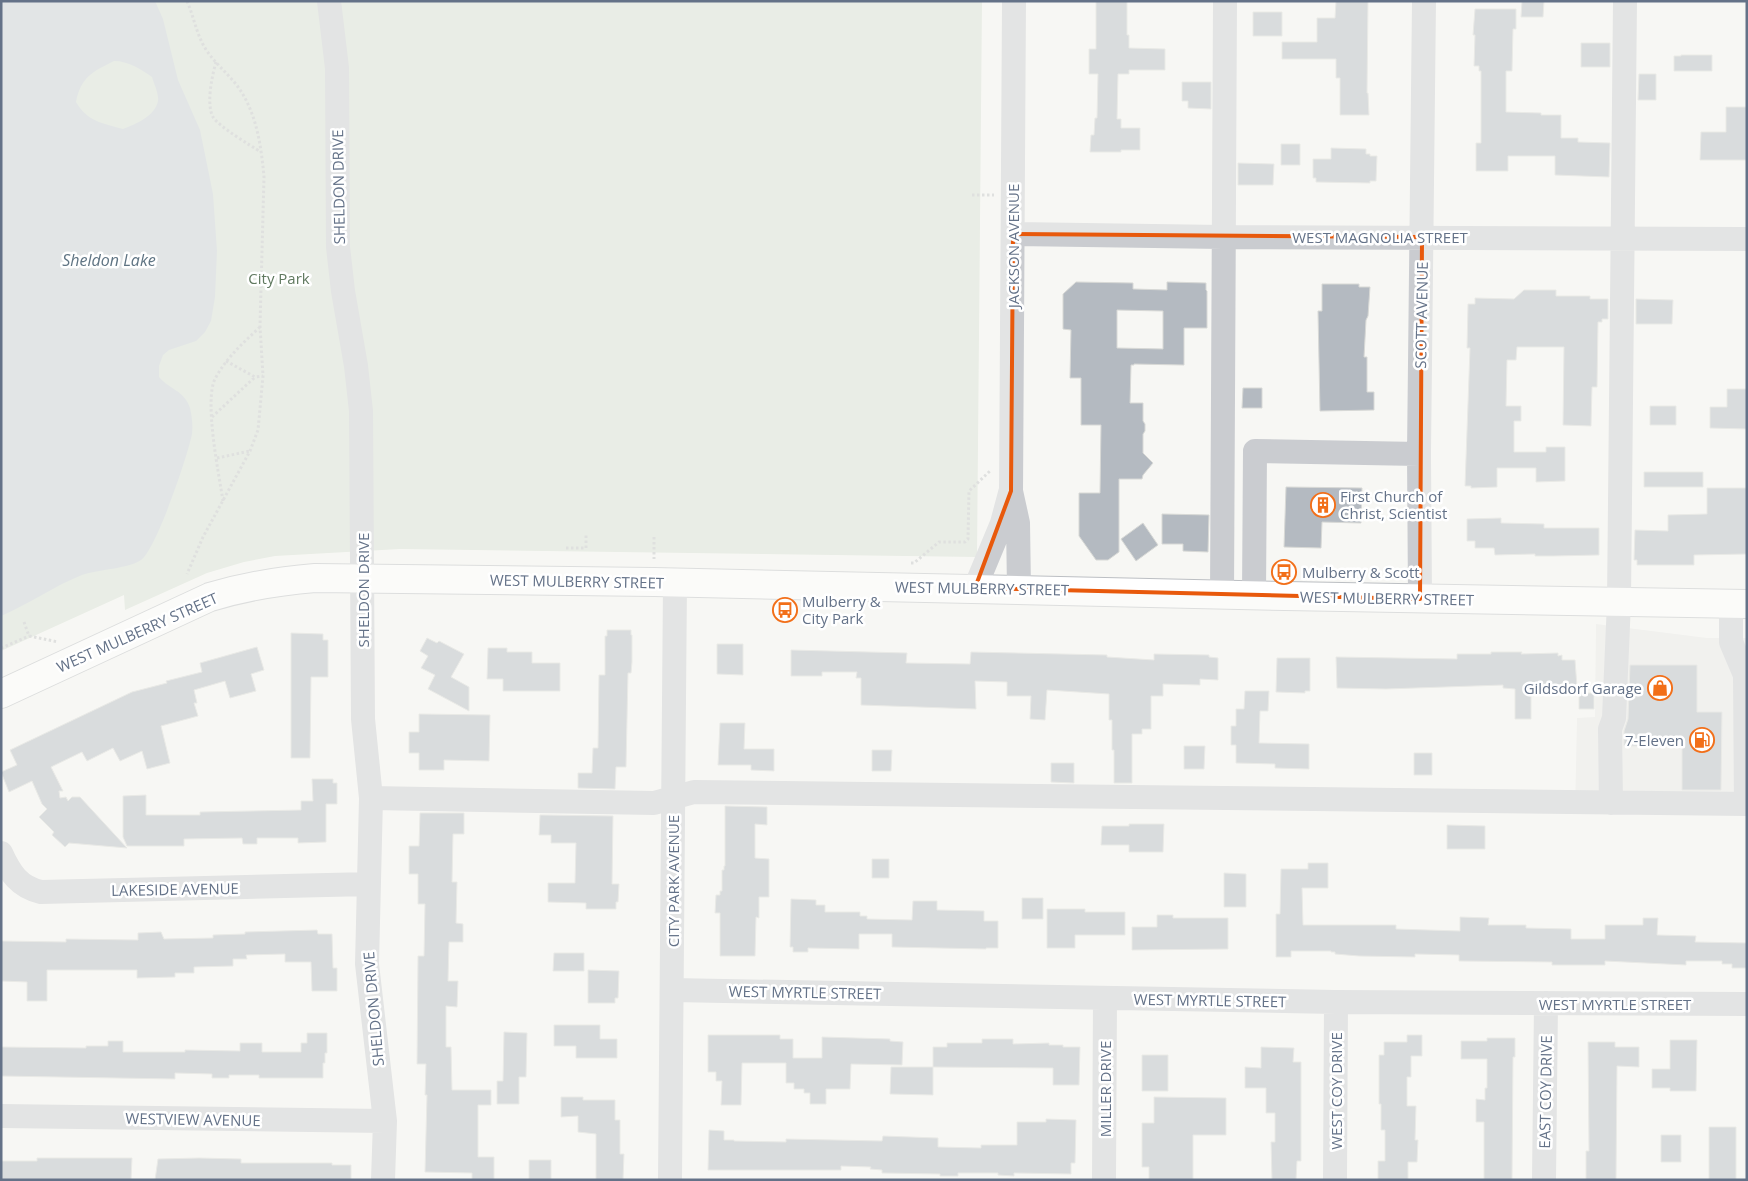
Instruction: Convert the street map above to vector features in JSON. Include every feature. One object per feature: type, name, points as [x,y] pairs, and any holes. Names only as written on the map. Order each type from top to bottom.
[{"type":"main road","name":"WEST MULBERRY STREET","points":[[1,694],[210,597],[243,587],[277,581],[315,578],[675,582],[1222,595],[1739,604]]},
{"type":"street","name":"SHELDON DRIVE","points":[[329,1],[337,68],[338,247],[362,410],[363,719],[371,798],[367,964],[385,1121],[383,1180]]},
{"type":"street","name":"JACKSON AVENUE","points":[[1014,1],[1011,491],[1018,523],[1019,589]]},
{"type":"street","points":[[1222,595],[1225,1]]},
{"type":"street","name":"SCOTT AVENUE","points":[[1420,599],[1419,454],[1424,1]]},
{"type":"street","points":[[1611,803],[1610,729],[1614,718],[1620,602],[1625,1]]},
{"type":"street","name":"WEST MAGNOLIA STREET","points":[[1013,234],[1223,237],[1747,239]]},
{"type":"street","points":[[1254,595],[1255,451],[1419,454]]},
{"type":"street","name":"JACKSON AVENUE","points":[[975,588],[1002,523],[1011,491]]},
{"type":"street","name":"CITY PARK AVENUE","points":[[670,1180],[675,582]]},
{"type":"street","points":[[371,798],[654,803],[694,792],[1746,804],[1745,675],[1731,642],[1739,604]]},
{"type":"street","name":"LAKESIDE AVENUE","points":[[1,853],[12,875],[18,881],[33,890],[41,892],[369,884]]},
{"type":"street","name":"WEST MYRTLE STREET","points":[[672,990],[1336,1002],[1747,1004]]},
{"type":"street","name":"MILLER DRIVE","points":[[1104,1180],[1105,998]]},
{"type":"street","name":"WEST COY DRIVE","points":[[1336,1002],[1336,1180]]},
{"type":"street","name":"EAST COY DRIVE","points":[[1544,1180],[1546,1003]]},
{"type":"street","name":"WESTVIEW AVENUE","points":[[1,1116],[385,1121]]},
{"type":"path","points":[[188,1],[197,33],[206,49],[236,84],[249,105],[262,152],[264,186],[260,326],[263,376],[258,430],[250,451],[203,537],[188,574]]},
{"type":"path","points":[[216,62],[211,80],[210,110],[214,119],[250,146],[262,152]]},
{"type":"path","points":[[223,502],[210,404],[214,382],[226,361],[260,326]]},
{"type":"path","points":[[226,361],[255,377],[263,376]]},
{"type":"path","points":[[212,418],[255,377]]},
{"type":"path","points":[[217,458],[250,451]]},
{"type":"path","points":[[939,542],[965,542],[968,539],[969,491]]},
{"type":"path","points":[[566,548],[586,548],[586,534]]},
{"type":"path","points":[[1,648],[29,636]]},
{"type":"highlighted area","points":[[1013,234],[1422,237],[1420,599],[975,588],[1011,491]]},
{"type":"shaded area","points":[[1596,624],[1707,638],[1747,638],[1747,813],[1575,813],[1577,718],[1595,717]]},
{"type":"green space","name":"City Park","points":[[1,1],[982,1],[977,557],[400,549],[275,556],[244,562],[207,573],[125,610],[124,595],[1,651]]},
{"type":"water","name":"Sheldon Lake","points":[[1,1],[155,1],[163,19],[178,80],[200,130],[213,194],[217,251],[215,297],[211,321],[205,332],[196,341],[169,350],[163,355],[159,366],[159,377],[184,397],[190,408],[192,434],[163,521],[155,539],[141,560],[129,565],[82,575],[1,616]],"holes":[[[114,61],[134,66],[152,77],[158,98],[156,106],[149,115],[123,129],[96,121],[85,114],[76,102],[84,81],[94,72]]]},
{"type":"building","points":[[1096,1],[1127,1],[1129,48],[1165,49],[1165,70],[1129,70],[1129,74],[1118,74],[1117,119],[1121,119],[1121,128],[1140,128],[1140,150],[1090,152],[1091,135],[1094,135],[1095,118],[1097,118],[1098,74],[1089,74],[1089,49],[1096,49]]},
{"type":"building","points":[[1336,1],[1368,1],[1367,93],[1369,115],[1340,115],[1340,78],[1336,78],[1336,59],[1282,59],[1282,42],[1317,42],[1317,18],[1335,18]]},
{"type":"building","points":[[1522,1],[1544,1],[1543,17],[1521,17]]},
{"type":"building","points":[[1475,9],[1516,9],[1516,29],[1513,29],[1512,71],[1506,71],[1506,112],[1561,115],[1561,138],[1578,138],[1578,142],[1610,143],[1609,177],[1555,175],[1555,156],[1508,156],[1508,171],[1476,171],[1476,143],[1481,143],[1481,71],[1479,71],[1479,66],[1474,66],[1475,35],[1473,35]]},
{"type":"building","points":[[1253,12],[1282,12],[1282,36],[1253,36]]},
{"type":"building","points":[[1581,43],[1610,43],[1610,67],[1581,67]]},
{"type":"building","points":[[1712,55],[1712,71],[1674,71],[1674,56]]},
{"type":"building","points":[[1639,74],[1656,74],[1656,100],[1638,100]]},
{"type":"building","points":[[1182,82],[1211,82],[1211,109],[1188,108],[1188,101],[1182,101]]},
{"type":"building","points":[[1726,107],[1747,107],[1747,160],[1700,160],[1701,132],[1726,132]]},
{"type":"building","points":[[1281,144],[1300,144],[1300,165],[1281,165]]},
{"type":"building","points":[[1331,148],[1366,149],[1366,154],[1377,156],[1376,181],[1370,181],[1370,183],[1316,182],[1316,178],[1313,178],[1313,159],[1331,159]]},
{"type":"building","points":[[1238,163],[1274,164],[1273,185],[1238,185]]},
{"type":"building","points":[[1076,282],[1133,283],[1133,289],[1167,290],[1167,282],[1206,283],[1207,328],[1184,328],[1184,365],[1131,365],[1130,403],[1143,403],[1145,431],[1143,434],[1143,453],[1153,463],[1142,479],[1119,479],[1119,552],[1108,560],[1096,560],[1079,536],[1079,493],[1100,493],[1101,425],[1081,425],[1081,378],[1070,378],[1071,330],[1063,329],[1063,294]],"holes":[[[1117,310],[1163,311],[1163,349],[1117,348]]]},
{"type":"building","points":[[1322,284],[1359,284],[1359,287],[1370,287],[1364,357],[1367,357],[1367,392],[1374,392],[1374,410],[1320,411],[1318,311],[1322,311]]},
{"type":"building","points":[[1524,290],[1556,290],[1556,296],[1590,296],[1590,299],[1608,299],[1608,319],[1602,319],[1602,322],[1598,322],[1597,387],[1592,387],[1591,426],[1563,425],[1564,347],[1517,347],[1516,360],[1507,360],[1506,406],[1521,406],[1521,421],[1514,421],[1514,452],[1546,452],[1546,447],[1565,447],[1565,481],[1536,482],[1536,468],[1497,468],[1497,487],[1471,488],[1471,486],[1465,486],[1470,348],[1467,348],[1468,304],[1475,304],[1475,298],[1514,299]]},
{"type":"building","points":[[1636,299],[1673,300],[1672,324],[1636,324]]},
{"type":"building","points":[[1243,388],[1262,388],[1262,408],[1242,408]]},
{"type":"building","points":[[1727,389],[1747,389],[1747,429],[1710,428],[1710,407],[1727,407]]},
{"type":"building","points":[[1650,406],[1676,406],[1676,425],[1650,425]]},
{"type":"building","points":[[1644,472],[1703,472],[1703,487],[1644,487]]},
{"type":"building","name":"First Church of Christ, Scientist","points":[[1286,487],[1362,488],[1361,523],[1322,522],[1321,548],[1284,547]]},
{"type":"building","points":[[1707,488],[1747,488],[1747,554],[1694,555],[1694,565],[1637,565],[1637,560],[1634,560],[1635,530],[1668,531],[1668,515],[1707,514]]},
{"type":"building","points":[[1162,514],[1209,515],[1208,552],[1183,551],[1183,544],[1162,544]]},
{"type":"building","points":[[1501,518],[1501,523],[1544,524],[1544,528],[1599,528],[1599,555],[1495,555],[1494,548],[1475,548],[1475,541],[1467,541],[1467,519]]},
{"type":"building","points":[[1143,523],[1158,545],[1136,561],[1121,539]]},
{"type":"building","points":[[607,630],[631,630],[632,635],[631,673],[628,673],[626,767],[616,767],[615,789],[578,788],[578,773],[592,773],[593,748],[598,748],[599,675],[605,675],[605,636],[607,636]]},
{"type":"building","points":[[291,633],[323,634],[323,640],[328,640],[328,677],[311,677],[310,758],[291,758]]},
{"type":"building","points":[[427,638],[437,643],[439,641],[464,654],[451,677],[469,687],[469,711],[428,689],[435,675],[421,668],[428,656],[420,651]]},
{"type":"building","points":[[717,644],[743,644],[743,675],[717,674]]},
{"type":"building","points":[[257,647],[264,670],[251,674],[256,691],[230,698],[225,681],[194,690],[197,703],[194,703],[198,716],[161,726],[170,763],[147,769],[142,751],[120,761],[113,748],[87,761],[82,752],[51,767],[63,791],[59,791],[60,798],[66,797],[68,801],[72,797],[80,797],[127,848],[69,843],[65,847],[52,835],[54,832],[39,817],[47,809],[42,804],[32,781],[9,792],[1,772],[17,765],[10,750],[132,692],[202,672],[200,663]]},
{"type":"building","points":[[488,648],[507,648],[507,652],[532,652],[532,663],[560,663],[560,691],[503,691],[503,679],[487,679]]},
{"type":"building","points":[[791,650],[907,653],[906,663],[970,664],[971,652],[1107,655],[1107,657],[1154,660],[1154,654],[1209,655],[1209,657],[1218,658],[1218,680],[1200,679],[1200,685],[1163,684],[1163,696],[1151,696],[1151,729],[1142,729],[1142,734],[1132,734],[1132,783],[1114,783],[1114,750],[1112,750],[1112,720],[1109,720],[1109,694],[1047,690],[1045,720],[1030,719],[1031,696],[1007,696],[1007,682],[975,681],[976,709],[861,705],[861,678],[856,678],[857,672],[822,672],[822,676],[791,676]]},
{"type":"building","points":[[1491,652],[1522,652],[1521,654],[1558,653],[1558,656],[1562,655],[1562,660],[1575,660],[1577,687],[1531,689],[1531,719],[1515,719],[1515,689],[1503,688],[1503,685],[1386,689],[1337,688],[1336,657],[1457,659],[1457,654],[1491,654]]},
{"type":"building","points":[[1277,658],[1310,658],[1310,691],[1305,691],[1305,693],[1276,692]]},
{"type":"building","points":[[1630,665],[1697,665],[1697,712],[1722,712],[1721,790],[1682,790],[1682,746],[1624,746],[1624,731],[1628,719]]},
{"type":"building","points":[[1245,691],[1269,691],[1268,711],[1260,711],[1259,743],[1309,744],[1309,769],[1275,768],[1275,764],[1236,763],[1236,745],[1231,745],[1231,726],[1236,726],[1236,709],[1244,709]]},
{"type":"building","points":[[1579,693],[1594,693],[1594,709],[1579,709]]},
{"type":"building","points":[[419,714],[490,715],[489,761],[444,760],[444,770],[419,770],[419,753],[409,753],[409,732],[419,732]]},
{"type":"building","points":[[720,723],[745,723],[744,749],[774,749],[774,771],[751,770],[751,765],[718,765]]},
{"type":"building","points":[[1184,746],[1205,746],[1204,769],[1184,769]]},
{"type":"building","points":[[872,750],[892,750],[891,771],[872,771]]},
{"type":"building","points":[[1414,753],[1432,753],[1432,775],[1414,775]]},
{"type":"building","points":[[1051,763],[1074,763],[1074,783],[1051,782]]},
{"type":"building","points":[[312,779],[333,779],[333,783],[337,783],[337,804],[326,804],[326,842],[298,843],[298,838],[257,838],[257,844],[243,844],[242,838],[184,839],[184,846],[127,846],[123,837],[123,796],[146,795],[146,815],[200,815],[200,812],[301,810],[301,801],[313,801]]},
{"type":"building","points":[[725,806],[767,807],[767,825],[755,824],[755,858],[769,859],[769,897],[759,897],[759,918],[756,917],[755,956],[720,956],[720,913],[715,913],[716,895],[720,895],[720,891],[722,891],[722,870],[724,870],[725,866]]},
{"type":"building","points":[[420,813],[464,813],[464,834],[453,834],[452,882],[457,882],[456,923],[463,924],[463,942],[449,942],[448,981],[458,981],[457,1007],[446,1006],[446,1047],[451,1047],[452,1090],[491,1090],[491,1105],[478,1105],[478,1157],[494,1157],[494,1180],[472,1180],[472,1173],[425,1172],[426,1064],[417,1064],[418,956],[424,956],[425,904],[418,904],[418,874],[409,874],[409,846],[419,846]]},
{"type":"building","points":[[540,815],[613,816],[612,884],[619,884],[616,909],[586,909],[586,903],[548,902],[548,883],[575,883],[576,843],[551,843],[551,835],[539,835]]},
{"type":"building","points":[[1129,824],[1164,824],[1163,852],[1129,852],[1129,845],[1101,845],[1102,826],[1129,826]]},
{"type":"building","points":[[1447,825],[1485,826],[1485,849],[1447,849]]},
{"type":"building","points":[[872,859],[889,859],[889,878],[872,878]]},
{"type":"building","points":[[1308,863],[1328,863],[1328,888],[1302,888],[1303,925],[1396,925],[1396,929],[1460,931],[1460,917],[1489,918],[1488,925],[1526,925],[1526,928],[1571,929],[1571,939],[1605,939],[1605,925],[1643,925],[1643,918],[1658,918],[1657,935],[1696,936],[1695,942],[1747,943],[1747,968],[1732,968],[1732,964],[1722,964],[1722,961],[1686,961],[1686,965],[1605,961],[1605,965],[1552,965],[1552,962],[1459,961],[1459,955],[1415,954],[1415,957],[1359,956],[1335,954],[1335,952],[1331,951],[1291,951],[1291,957],[1276,957],[1276,914],[1280,914],[1281,869],[1308,869]]},
{"type":"building","points":[[1224,873],[1246,874],[1246,907],[1224,907]]},
{"type":"building","points":[[1022,898],[1043,898],[1043,919],[1022,919]]},
{"type":"building","points":[[791,899],[816,900],[816,905],[825,905],[825,912],[860,912],[860,916],[867,916],[867,919],[912,920],[913,901],[937,901],[937,910],[984,911],[984,921],[998,921],[998,948],[892,947],[892,934],[859,934],[859,949],[808,948],[808,952],[793,952],[793,947],[790,947]]},
{"type":"building","points":[[1047,909],[1085,909],[1085,912],[1125,912],[1125,935],[1075,935],[1075,948],[1047,948]]},
{"type":"building","points":[[1157,915],[1173,915],[1173,918],[1228,918],[1228,949],[1132,950],[1132,927],[1157,927]]},
{"type":"building","points":[[317,930],[318,934],[332,934],[333,968],[337,968],[337,991],[312,991],[311,962],[285,962],[285,954],[246,955],[247,959],[233,959],[233,966],[194,967],[194,973],[175,973],[175,977],[137,978],[137,970],[47,970],[47,1001],[27,1001],[27,982],[1,981],[1,941],[66,942],[66,939],[138,940],[138,933],[161,932],[164,939],[213,938],[213,935],[245,934],[245,932]]},
{"type":"building","points":[[554,953],[584,953],[584,971],[553,971]]},
{"type":"building","points":[[588,970],[619,971],[618,998],[615,998],[615,1003],[588,1003]]},
{"type":"building","points":[[554,1025],[600,1025],[600,1039],[617,1039],[617,1058],[576,1058],[576,1046],[554,1046]]},
{"type":"building","points":[[504,1032],[527,1033],[526,1077],[519,1077],[519,1104],[497,1104],[497,1081],[503,1081]]},
{"type":"building","points":[[307,1033],[327,1033],[327,1053],[325,1053],[325,1063],[323,1063],[323,1078],[259,1078],[259,1075],[229,1075],[229,1078],[212,1078],[212,1074],[175,1073],[175,1079],[1,1076],[1,1047],[86,1048],[86,1046],[108,1046],[108,1041],[123,1041],[123,1052],[185,1052],[185,1050],[240,1051],[240,1043],[262,1043],[262,1052],[301,1052],[301,1043],[307,1043]]},
{"type":"building","points":[[708,1035],[780,1035],[780,1039],[793,1039],[793,1058],[822,1058],[822,1037],[890,1039],[890,1041],[903,1042],[902,1065],[851,1064],[850,1089],[826,1089],[826,1104],[810,1104],[810,1093],[804,1093],[804,1089],[794,1089],[794,1083],[786,1083],[786,1063],[742,1063],[741,1105],[721,1105],[722,1081],[716,1081],[716,1072],[708,1072]]},
{"type":"building","points":[[1407,1035],[1422,1035],[1422,1056],[1411,1056],[1411,1077],[1407,1077],[1407,1106],[1416,1106],[1415,1140],[1418,1140],[1417,1162],[1408,1162],[1408,1180],[1378,1180],[1378,1161],[1385,1161],[1385,1130],[1381,1130],[1381,1104],[1379,1104],[1379,1055],[1384,1055],[1384,1042],[1407,1042]]},
{"type":"building","points":[[1487,1038],[1515,1038],[1515,1057],[1513,1057],[1512,1180],[1484,1180],[1484,1122],[1476,1122],[1476,1099],[1485,1100],[1487,1059],[1461,1059],[1461,1041],[1487,1041]]},
{"type":"building","points":[[982,1039],[1013,1039],[1013,1044],[1049,1043],[1049,1045],[1063,1045],[1063,1047],[1080,1047],[1079,1085],[1053,1085],[1053,1068],[933,1067],[933,1047],[947,1047],[947,1043],[982,1043]]},
{"type":"building","points":[[1670,1040],[1697,1040],[1696,1091],[1670,1091],[1670,1088],[1652,1088],[1652,1069],[1670,1069]]},
{"type":"building","points":[[1588,1042],[1615,1042],[1615,1047],[1639,1047],[1639,1067],[1617,1066],[1616,1180],[1586,1180],[1586,1151],[1589,1151]]},
{"type":"building","points":[[1261,1047],[1294,1048],[1293,1062],[1301,1062],[1301,1161],[1297,1161],[1296,1180],[1272,1180],[1271,1142],[1275,1142],[1275,1113],[1266,1113],[1266,1088],[1245,1088],[1245,1067],[1261,1068]]},
{"type":"building","points":[[1142,1055],[1168,1055],[1168,1091],[1142,1091]]},
{"type":"building","points":[[891,1067],[933,1067],[933,1095],[890,1094]]},
{"type":"building","points":[[561,1097],[583,1097],[583,1100],[615,1100],[615,1120],[620,1120],[620,1154],[624,1154],[623,1180],[596,1180],[596,1134],[578,1132],[578,1116],[561,1117]]},
{"type":"building","points":[[1154,1097],[1226,1098],[1226,1135],[1193,1135],[1193,1180],[1149,1180],[1149,1167],[1142,1167],[1142,1123],[1154,1123]]},
{"type":"building","points":[[1046,1119],[1076,1120],[1075,1163],[1071,1163],[1071,1174],[1014,1173],[1014,1176],[998,1175],[998,1173],[958,1173],[958,1176],[940,1176],[940,1174],[882,1173],[882,1170],[870,1169],[871,1167],[841,1166],[841,1170],[708,1170],[709,1130],[724,1131],[724,1140],[734,1141],[786,1142],[786,1139],[882,1141],[883,1136],[938,1138],[938,1147],[981,1148],[981,1145],[1017,1145],[1017,1122],[1046,1122]]},
{"type":"building","points":[[1709,1127],[1736,1127],[1736,1180],[1709,1180]]},
{"type":"building","points":[[1661,1135],[1681,1135],[1681,1162],[1661,1162]]},
{"type":"building","points":[[37,1158],[132,1158],[131,1180],[1,1180],[1,1161],[37,1161]]},
{"type":"building","points":[[158,1159],[241,1159],[241,1163],[332,1163],[332,1165],[351,1165],[351,1180],[155,1180]]},
{"type":"building","points":[[529,1160],[551,1160],[551,1180],[529,1180]]},
{"type":"place","name":"First Church of Christ, Scientist","points":[[1323,505]]},
{"type":"place","name":"Mulberry & Scott","points":[[1284,572]]},
{"type":"place","name":"Mulberry & City Park","points":[[785,610]]},
{"type":"place","name":"Gildsdorf Garage","points":[[1660,688]]},
{"type":"place","name":"7-Eleven","points":[[1702,740]]}]
